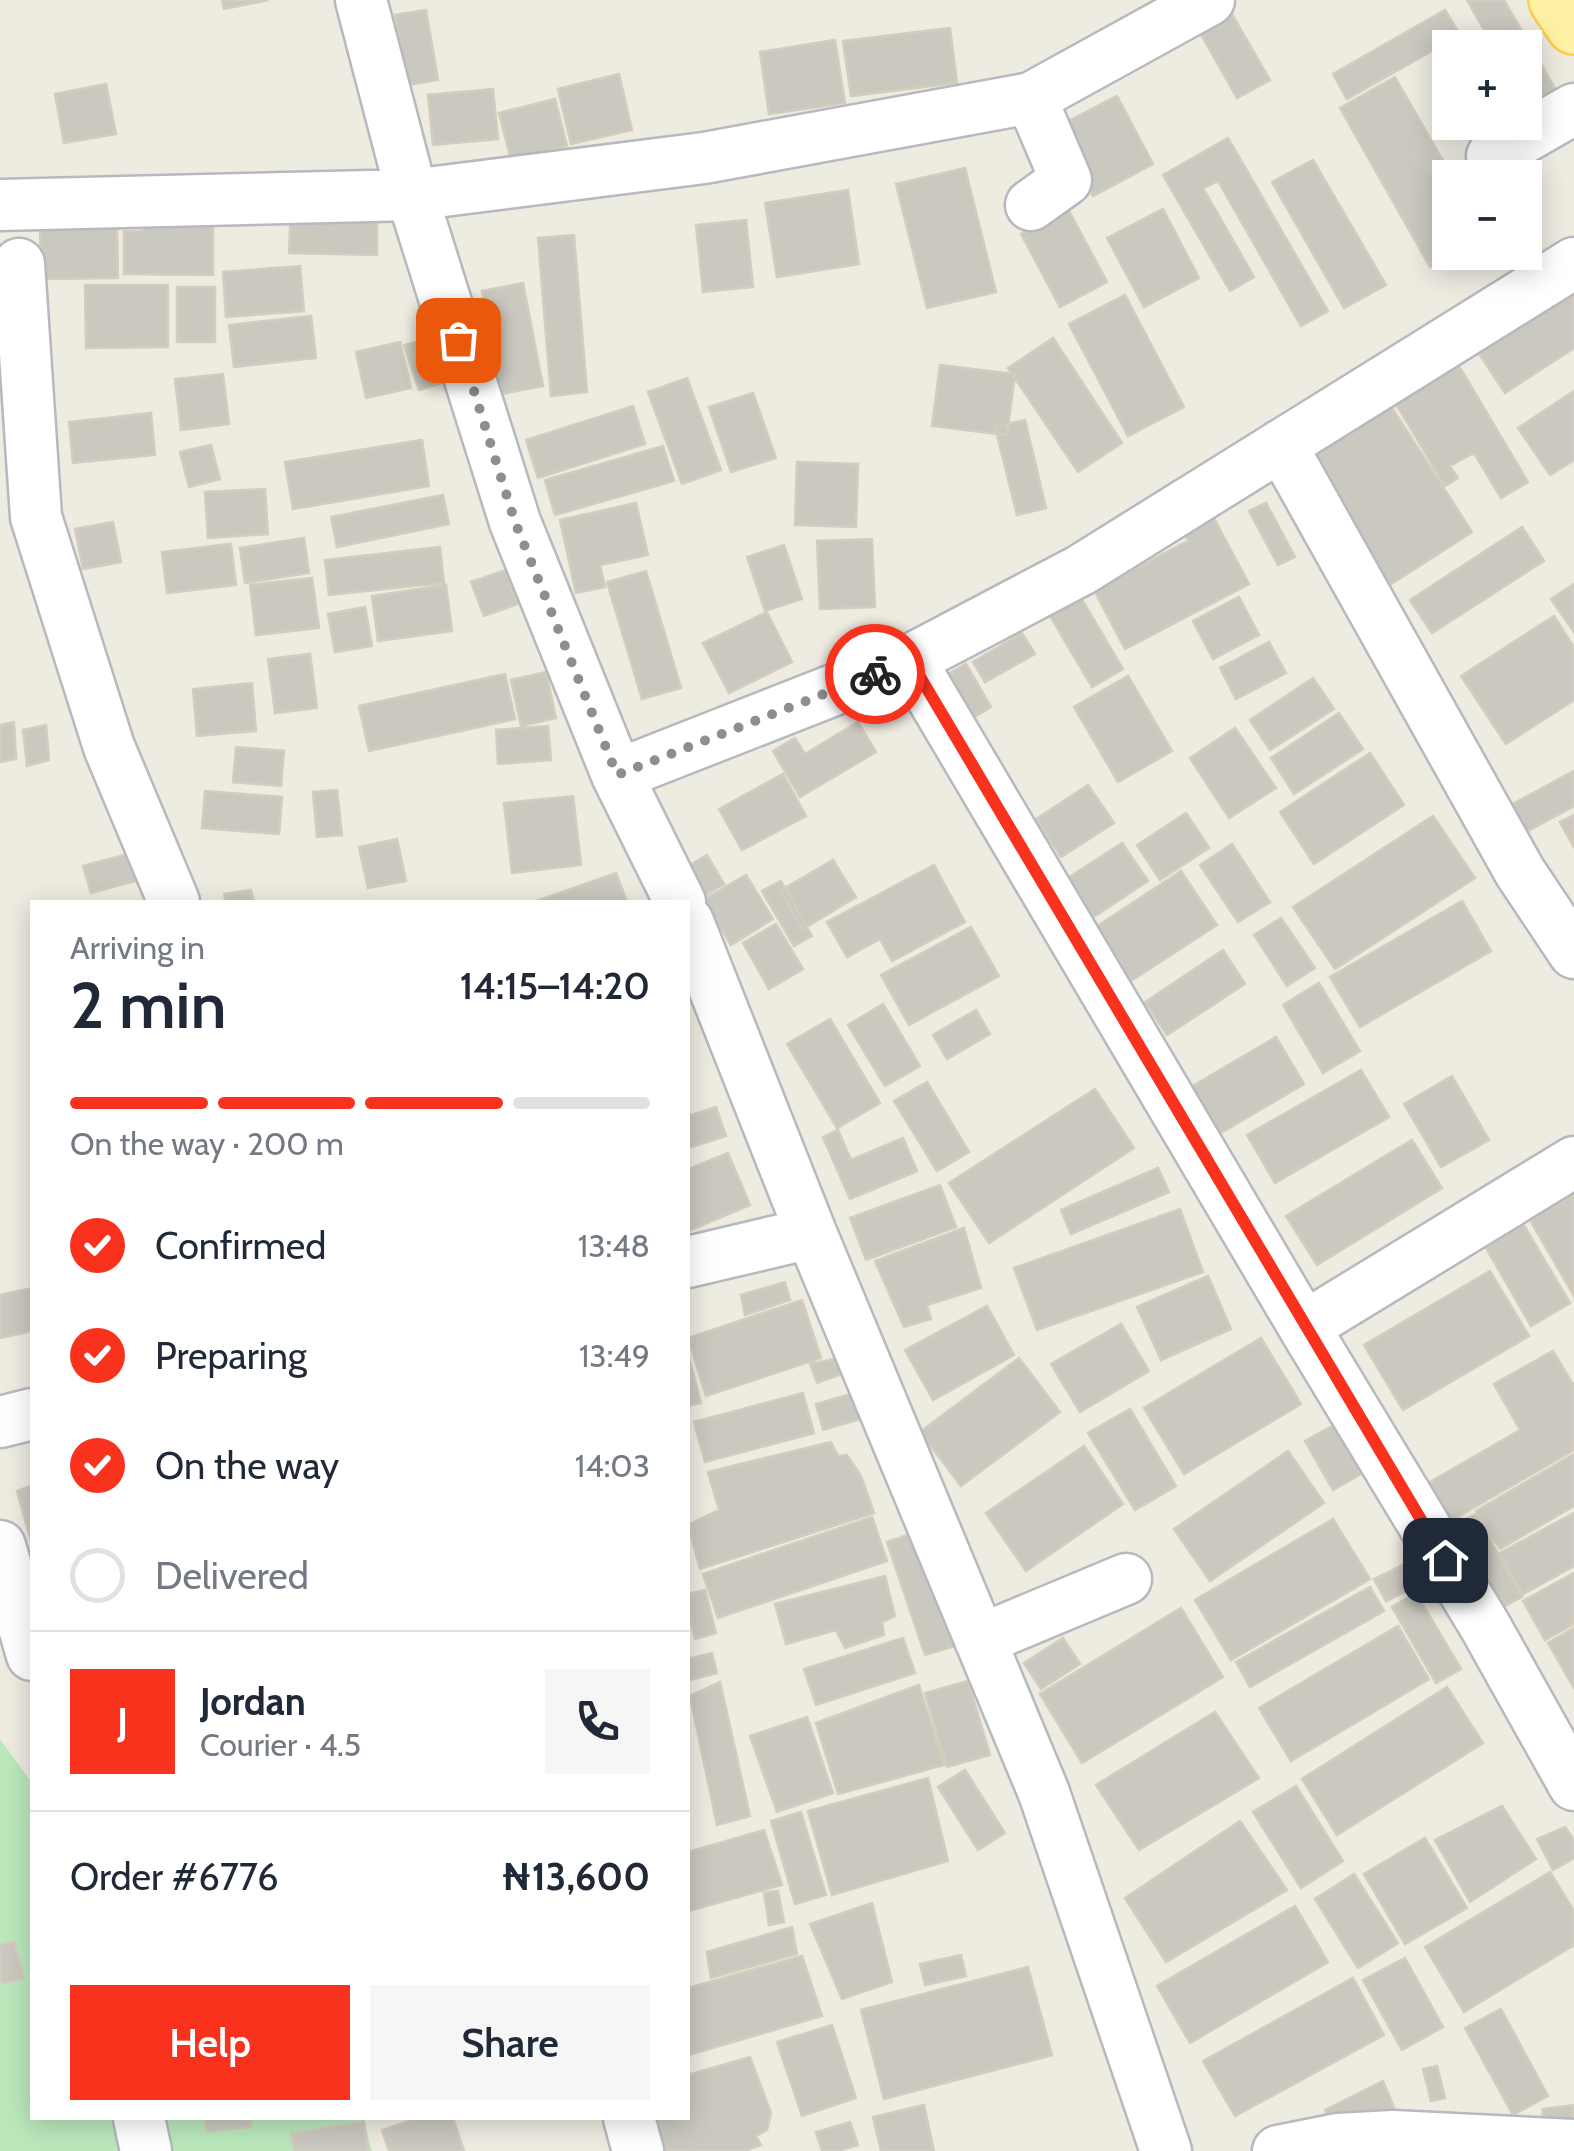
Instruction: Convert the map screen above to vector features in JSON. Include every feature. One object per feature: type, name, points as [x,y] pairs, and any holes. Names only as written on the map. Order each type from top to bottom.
[{"type":"main road","points":[[1557,0],[1574,26]]},
{"type":"street","points":[[361,0],[412,195],[515,522],[617,775],[679,900]]},
{"type":"street","points":[[0,205],[412,195],[704,158],[1031,98],[1209,0]]},
{"type":"street","points":[[1031,98],[1066,180],[1031,206]]},
{"type":"street","points":[[1492,156],[1574,109]]},
{"type":"street","points":[[617,775],[910,660],[1081,570],[1574,263]]},
{"type":"street","points":[[19,264],[36,517],[109,747],[173,900]]},
{"type":"street","points":[[1281,445],[1520,872],[1574,953]]},
{"type":"street","points":[[910,660],[1304,1327],[1486,1626],[1574,1785]]},
{"type":"street","points":[[690,927],[1044,1793],[1166,2151]]},
{"type":"street","points":[[1304,1327],[1574,1162]]},
{"type":"street","points":[[690,1262],[812,1233]]},
{"type":"street","points":[[0,1422],[30,1414]]},
{"type":"street","points":[[0,1546],[30,1648]]},
{"type":"street","points":[[980,1640],[1126,1579]]},
{"type":"street","points":[[139,2120],[146,2151]]},
{"type":"street","points":[[630,2120],[638,2151]]},
{"type":"street","points":[[1278,2151],[1338,2139],[1393,2136],[1574,2146]]},
{"type":"green space","points":[[0,1739],[30,1780],[30,2120],[364,2120],[372,2151],[0,2151]]},
{"type":"building","points":[[222,0],[269,0],[224,9]]},
{"type":"building","points":[[1467,0],[1504,0],[1521,30],[1484,30]]},
{"type":"building","points":[[1226,4],[1270,80],[1237,98],[1194,22]]},
{"type":"building","points":[[426,10],[438,80],[407,85],[395,15]]},
{"type":"building","points":[[1445,10],[1457,30],[1432,30],[1432,51],[1347,99],[1333,74]]},
{"type":"building","points":[[950,28],[957,83],[851,96],[843,41]]},
{"type":"building","points":[[835,40],[845,103],[769,114],[760,52]]},
{"type":"building","points":[[1542,66],[1560,97],[1542,107]]},
{"type":"building","points":[[619,74],[632,130],[571,144],[558,89]]},
{"type":"building","points":[[1395,77],[1443,160],[1432,160],[1430,267],[1340,108]]},
{"type":"building","points":[[106,84],[116,134],[64,143],[55,94]]},
{"type":"building","points":[[493,89],[498,139],[433,145],[428,95]]},
{"type":"building","points":[[1117,96],[1153,164],[1093,196],[1057,127]]},
{"type":"building","points":[[555,99],[567,146],[511,160],[499,113]]},
{"type":"building","points":[[1228,138],[1328,311],[1301,326],[1218,181],[1203,188],[1254,277],[1230,291],[1163,175]]},
{"type":"building","points":[[1313,160],[1386,285],[1344,308],[1272,182]]},
{"type":"building","points":[[965,168],[996,292],[927,308],[896,184]]},
{"type":"building","points":[[848,190],[859,264],[777,277],[765,203]]},
{"type":"building","points":[[291,204],[377,206],[377,255],[289,253]]},
{"type":"building","points":[[143,206],[213,206],[213,275],[124,274],[124,231],[142,231]]},
{"type":"building","points":[[1068,209],[1107,282],[1060,307],[1021,234]]},
{"type":"building","points":[[1163,209],[1199,278],[1144,307],[1107,238]]},
{"type":"building","points":[[746,220],[753,287],[703,292],[696,225]]},
{"type":"building","points":[[117,224],[118,278],[41,279],[40,225]]},
{"type":"building","points":[[574,235],[587,392],[551,396],[538,238]]},
{"type":"building","points":[[300,266],[304,311],[226,317],[223,272]]},
{"type":"building","points":[[1574,280],[1574,348],[1505,393],[1474,346]]},
{"type":"building","points":[[523,283],[543,386],[502,394],[482,291]]},
{"type":"building","points":[[85,285],[168,285],[168,347],[86,348]]},
{"type":"building","points":[[177,287],[215,287],[215,342],[177,342]]},
{"type":"building","points":[[1125,295],[1184,407],[1128,436],[1069,324]]},
{"type":"building","points":[[311,316],[316,358],[234,367],[229,325]]},
{"type":"building","points":[[434,337],[448,381],[419,390],[404,345]]},
{"type":"building","points":[[1053,338],[1122,443],[1078,472],[1008,368]]},
{"type":"building","points":[[400,342],[411,388],[366,398],[356,352]]},
{"type":"building","points":[[1453,356],[1528,482],[1501,498],[1474,453],[1450,466],[1458,478],[1445,486],[1390,394]]},
{"type":"building","points":[[940,365],[1015,374],[1007,435],[932,426]]},
{"type":"building","points":[[223,374],[229,424],[181,430],[175,379]]},
{"type":"building","points":[[687,378],[721,470],[682,484],[648,392]]},
{"type":"building","points":[[1574,391],[1574,460],[1550,475],[1518,428]]},
{"type":"building","points":[[753,393],[776,458],[731,472],[709,407]]},
{"type":"building","points":[[1387,400],[1472,532],[1388,586],[1303,453]]},
{"type":"building","points":[[633,406],[645,444],[538,478],[526,440]]},
{"type":"building","points":[[151,413],[155,455],[73,463],[69,422]]},
{"type":"building","points":[[1025,420],[1046,508],[1017,515],[995,427]]},
{"type":"building","points":[[422,440],[429,486],[293,509],[285,462]]},
{"type":"building","points":[[211,445],[220,479],[189,487],[180,452]]},
{"type":"building","points":[[663,446],[674,481],[555,515],[545,480]]},
{"type":"building","points":[[797,462],[858,464],[856,527],[795,525]]},
{"type":"building","points":[[265,489],[268,534],[208,538],[205,492]]},
{"type":"building","points":[[443,495],[449,524],[337,547],[331,517]]},
{"type":"building","points":[[636,503],[648,555],[600,565],[605,587],[576,593],[560,520]]},
{"type":"building","points":[[1266,503],[1295,557],[1278,565],[1249,511]]},
{"type":"building","points":[[1209,509],[1249,584],[1125,649],[1094,590],[1188,541],[1179,524]]},
{"type":"building","points":[[113,522],[121,562],[83,569],[75,529]]},
{"type":"building","points":[[1522,527],[1544,561],[1432,633],[1410,600]]},
{"type":"building","points":[[304,538],[309,573],[245,583],[240,548]]},
{"type":"building","points":[[872,539],[875,607],[820,609],[817,541]]},
{"type":"building","points":[[231,544],[236,585],[167,593],[162,552]]},
{"type":"building","points":[[784,545],[802,599],[765,611],[747,557]]},
{"type":"building","points":[[440,547],[444,583],[329,595],[325,560]]},
{"type":"building","points":[[506,570],[518,604],[484,616],[471,582]]},
{"type":"building","points":[[646,571],[681,688],[642,699],[607,582]]},
{"type":"building","points":[[312,578],[319,628],[256,635],[250,585]]},
{"type":"building","points":[[1574,584],[1574,632],[1551,599]]},
{"type":"building","points":[[446,585],[452,631],[378,641],[372,596]]},
{"type":"building","points":[[1239,597],[1259,635],[1213,659],[1193,621]]},
{"type":"building","points":[[1081,598],[1123,669],[1092,687],[1050,616]]},
{"type":"building","points":[[365,607],[372,646],[335,652],[328,614]]},
{"type":"building","points":[[767,612],[792,662],[729,693],[703,643]]},
{"type":"building","points":[[1554,616],[1574,647],[1574,700],[1506,744],[1461,676]]},
{"type":"building","points":[[1022,633],[1035,654],[985,682],[973,662]]},
{"type":"building","points":[[1269,642],[1286,673],[1236,699],[1220,668]]},
{"type":"building","points":[[310,654],[317,708],[275,713],[268,659]]},
{"type":"building","points":[[966,664],[991,707],[964,723],[938,680]]},
{"type":"building","points":[[546,672],[556,718],[521,726],[511,680]]},
{"type":"building","points":[[505,674],[515,719],[369,751],[359,706]]},
{"type":"building","points":[[1128,676],[1172,751],[1118,782],[1074,707]]},
{"type":"building","points":[[1313,678],[1334,709],[1270,750],[1250,720]]},
{"type":"building","points":[[252,683],[256,731],[197,736],[193,689]]},
{"type":"building","points":[[1339,713],[1363,749],[1294,794],[1271,758]]},
{"type":"building","points":[[14,722],[16,759],[0,762],[0,725]]},
{"type":"building","points":[[858,722],[876,752],[800,797],[773,751],[795,738],[805,754]]},
{"type":"building","points":[[46,725],[49,760],[27,766],[23,730]]},
{"type":"building","points":[[548,726],[551,760],[498,764],[496,730]]},
{"type":"building","points":[[1235,728],[1276,788],[1229,818],[1190,758]]},
{"type":"building","points":[[236,747],[284,751],[281,786],[233,782]]},
{"type":"building","points":[[1370,753],[1404,805],[1314,864],[1280,812]]},
{"type":"building","points":[[1574,771],[1574,806],[1524,833],[1509,806]]},
{"type":"building","points":[[783,774],[806,816],[742,850],[719,809]]},
{"type":"building","points":[[1088,785],[1114,823],[1061,857],[1036,819]]},
{"type":"building","points":[[337,790],[342,835],[317,837],[313,792]]},
{"type":"building","points":[[205,791],[282,797],[279,834],[202,828]]},
{"type":"building","points":[[573,796],[581,865],[512,873],[504,803]]},
{"type":"building","points":[[1186,813],[1209,848],[1160,880],[1137,845]]},
{"type":"building","points":[[1574,815],[1574,848],[1560,822]]},
{"type":"building","points":[[1433,816],[1475,878],[1335,969],[1293,907]]},
{"type":"building","points":[[397,839],[406,881],[368,888],[359,847]]},
{"type":"building","points":[[1122,843],[1148,881],[1086,922],[1060,883]]},
{"type":"building","points":[[1232,844],[1270,902],[1238,922],[1200,865]]},
{"type":"building","points":[[128,854],[135,881],[91,893],[83,866]]},
{"type":"building","points":[[707,855],[724,884],[702,897],[685,868]]},
{"type":"building","points":[[833,860],[856,897],[803,929],[780,891]]},
{"type":"building","points":[[934,865],[965,922],[892,961],[880,939],[847,957],[827,922]]},
{"type":"building","points":[[1181,871],[1217,925],[1131,981],[1096,927]]},
{"type":"building","points":[[616,873],[626,900],[540,900]]},
{"type":"building","points":[[746,875],[773,919],[731,945],[703,900]]},
{"type":"building","points":[[781,881],[812,936],[794,946],[762,891]]},
{"type":"building","points":[[251,890],[254,900],[226,900],[224,894]]},
{"type":"building","points":[[1462,901],[1491,951],[1360,1027],[1330,977]]},
{"type":"building","points":[[1281,918],[1315,968],[1287,986],[1254,935]]},
{"type":"building","points":[[776,924],[803,969],[769,989],[743,943]]},
{"type":"building","points":[[971,927],[999,976],[909,1025],[881,975]]},
{"type":"building","points":[[1223,950],[1245,984],[1167,1035],[1145,1002]]},
{"type":"building","points":[[1319,983],[1360,1051],[1323,1073],[1283,1005]]},
{"type":"building","points":[[883,1004],[920,1066],[885,1086],[848,1025]]},
{"type":"building","points":[[976,1010],[990,1034],[947,1059],[933,1035]]},
{"type":"building","points":[[830,1019],[880,1103],[837,1128],[787,1044]]},
{"type":"building","points":[[1276,1037],[1304,1084],[1219,1134],[1191,1087]]},
{"type":"building","points":[[1361,1070],[1389,1117],[1275,1183],[1247,1135]]},
{"type":"building","points":[[1452,1076],[1489,1140],[1441,1167],[1404,1104]]},
{"type":"building","points":[[927,1082],[969,1152],[937,1171],[894,1101]]},
{"type":"building","points":[[1095,1089],[1134,1148],[989,1243],[949,1183]]},
{"type":"building","points":[[716,1107],[726,1136],[690,1147],[690,1115]]},
{"type":"building","points":[[838,1130],[851,1160],[903,1138],[917,1171],[850,1199],[823,1137]]},
{"type":"building","points":[[1412,1140],[1442,1188],[1317,1265],[1286,1216]]},
{"type":"building","points":[[728,1153],[750,1205],[690,1230],[690,1168]]},
{"type":"building","points":[[1158,1168],[1169,1192],[1071,1234],[1061,1210]]},
{"type":"building","points":[[940,1185],[956,1227],[866,1260],[850,1218]]},
{"type":"building","points":[[1574,1195],[1574,1296],[1530,1220]]},
{"type":"building","points":[[1180,1209],[1203,1272],[1037,1330],[1014,1268]]},
{"type":"building","points":[[1516,1212],[1570,1303],[1531,1326],[1478,1234]]},
{"type":"building","points":[[964,1228],[981,1288],[927,1305],[931,1319],[904,1327],[875,1261]]},
{"type":"building","points":[[1490,1271],[1529,1336],[1403,1410],[1364,1345]]},
{"type":"building","points":[[1208,1276],[1231,1329],[1161,1360],[1137,1307]]},
{"type":"building","points":[[785,1282],[790,1300],[745,1315],[741,1295]]},
{"type":"building","points":[[30,1288],[30,1331],[0,1338],[0,1295]]},
{"type":"building","points":[[802,1300],[821,1358],[706,1396],[690,1337]]},
{"type":"building","points":[[987,1306],[1014,1355],[933,1400],[905,1350]]},
{"type":"building","points":[[1121,1324],[1149,1371],[1080,1412],[1051,1364]]},
{"type":"building","points":[[1261,1338],[1301,1404],[1184,1474],[1144,1408]]},
{"type":"building","points":[[1553,1351],[1574,1386],[1574,1450],[1447,1523],[1425,1485],[1520,1430],[1494,1384]]},
{"type":"building","points":[[1019,1358],[1060,1412],[961,1486],[920,1432]]},
{"type":"building","points":[[835,1359],[842,1374],[817,1383],[810,1364]]},
{"type":"building","points":[[690,1362],[701,1403],[690,1406]]},
{"type":"building","points":[[857,1392],[864,1418],[823,1430],[816,1404]]},
{"type":"building","points":[[803,1393],[814,1433],[705,1462],[694,1422]]},
{"type":"building","points":[[1130,1409],[1176,1486],[1135,1510],[1088,1433]]},
{"type":"building","points":[[1334,1425],[1361,1474],[1333,1490],[1305,1441]]},
{"type":"building","points":[[831,1442],[838,1456],[847,1455],[861,1476],[874,1513],[700,1569],[690,1524],[719,1510],[708,1472]]},
{"type":"building","points":[[1084,1446],[1123,1504],[1026,1571],[986,1513]]},
{"type":"building","points":[[1288,1451],[1324,1503],[1210,1581],[1174,1529]]},
{"type":"building","points":[[1574,1454],[1574,1506],[1500,1549],[1476,1511]]},
{"type":"building","points":[[30,1486],[30,1538],[17,1491]]},
{"type":"building","points":[[1574,1513],[1574,1566],[1523,1594],[1500,1553]]},
{"type":"building","points":[[1476,1514],[1522,1597],[1501,1608],[1455,1525]]},
{"type":"building","points":[[872,1517],[887,1561],[718,1618],[703,1574]]},
{"type":"building","points":[[1333,1519],[1370,1579],[1231,1660],[1195,1600]]},
{"type":"building","points":[[916,1532],[955,1646],[925,1655],[887,1542]]},
{"type":"building","points":[[1403,1565],[1415,1587],[1386,1601],[1374,1579]]},
{"type":"building","points":[[1574,1573],[1574,1624],[1545,1640],[1523,1601]]},
{"type":"building","points":[[885,1576],[895,1616],[882,1622],[884,1635],[845,1648],[836,1630],[786,1644],[775,1604]]},
{"type":"building","points":[[1370,1587],[1384,1611],[1250,1687],[1236,1662]]},
{"type":"building","points":[[705,1590],[716,1633],[695,1639],[690,1594]]},
{"type":"building","points":[[1416,1593],[1461,1669],[1436,1683],[1392,1607]]},
{"type":"building","points":[[1181,1608],[1223,1677],[1082,1763],[1040,1694]]},
{"type":"building","points":[[1398,1626],[1429,1679],[1291,1761],[1259,1708]]},
{"type":"building","points":[[1574,1628],[1574,1688],[1548,1643]]},
{"type":"building","points":[[903,1638],[915,1673],[816,1705],[804,1669]]},
{"type":"building","points":[[1063,1638],[1080,1664],[1041,1689],[1024,1663]]},
{"type":"building","points":[[712,1653],[717,1673],[690,1680],[690,1658]]},
{"type":"building","points":[[968,1681],[990,1755],[947,1767],[925,1693]]},
{"type":"building","points":[[720,1682],[750,1816],[717,1825],[690,1696]]},
{"type":"building","points":[[919,1685],[944,1765],[838,1794],[816,1723]]},
{"type":"building","points":[[1447,1687],[1483,1743],[1337,1835],[1302,1779]]},
{"type":"building","points":[[1215,1712],[1259,1778],[1139,1850],[1096,1785]]},
{"type":"building","points":[[807,1717],[833,1793],[777,1812],[750,1736]]},
{"type":"building","points":[[965,1770],[1005,1833],[978,1850],[938,1787]]},
{"type":"building","points":[[928,1778],[948,1861],[832,1895],[808,1811]]},
{"type":"building","points":[[1296,1786],[1343,1861],[1301,1888],[1253,1812]]},
{"type":"building","points":[[1502,1806],[1536,1859],[1470,1902],[1435,1840]]},
{"type":"building","points":[[801,1812],[826,1895],[795,1904],[771,1821]]},
{"type":"building","points":[[1240,1821],[1287,1890],[1166,1962],[1125,1898]]},
{"type":"building","points":[[1565,1827],[1574,1840],[1574,1858],[1553,1870],[1537,1839]]},
{"type":"building","points":[[764,1830],[782,1885],[690,1910],[690,1851]]},
{"type":"building","points":[[1425,1838],[1467,1908],[1405,1944],[1364,1874]]},
{"type":"building","points":[[1550,1872],[1574,1911],[1574,1945],[1464,2012],[1425,1947]]},
{"type":"building","points":[[1354,1874],[1398,1943],[1358,1968],[1315,1899]]},
{"type":"building","points":[[778,1891],[784,1922],[769,1925],[764,1893]]},
{"type":"building","points":[[872,1903],[892,1982],[842,1999],[810,1924]]},
{"type":"building","points":[[1295,1906],[1328,1962],[1190,2043],[1157,1986]]},
{"type":"building","points":[[792,1927],[797,1954],[711,1978],[707,1952]]},
{"type":"building","points":[[14,1941],[24,1978],[0,1984],[0,1945]]},
{"type":"building","points":[[961,1955],[966,1976],[925,1985],[920,1964]]},
{"type":"building","points":[[802,1956],[822,2016],[690,2054],[690,1987]]},
{"type":"building","points":[[1405,1958],[1443,2027],[1402,2050],[1363,1980]]},
{"type":"building","points":[[1028,1967],[1052,2055],[884,2099],[861,2010]]},
{"type":"building","points":[[1353,1978],[1384,2035],[1235,2116],[1203,2061]]},
{"type":"building","points":[[1501,2009],[1548,2096],[1513,2115],[1465,2028]]},
{"type":"building","points":[[832,2025],[856,2098],[802,2116],[777,2042]]},
{"type":"building","points":[[750,2057],[771,2113],[767,2130],[756,2136],[761,2145],[744,2151],[652,2151],[643,2120],[690,2120],[690,2074]]},
{"type":"building","points":[[1437,2066],[1445,2098],[1431,2101],[1423,2069]]},
{"type":"building","points":[[1383,2081],[1397,2115],[1339,2134],[1325,2110]]},
{"type":"building","points":[[924,2105],[934,2151],[881,2151],[873,2117]]},
{"type":"building","points":[[1574,2105],[1574,2135],[1542,2130],[1543,2109]]},
{"type":"building","points":[[204,2120],[250,2120],[251,2127],[207,2132]]},
{"type":"building","points":[[413,2120],[454,2120],[464,2151],[389,2151],[382,2130]]},
{"type":"building","points":[[364,2122],[368,2151],[294,2151],[291,2133]]},
{"type":"building","points":[[850,2122],[858,2145],[822,2151],[816,2132]]},
{"type":"way so far","points":[[458,340],[515,522],[617,775],[875,674]]},
{"type":"route","points":[[875,674],[910,660],[1445,1560]]}]
